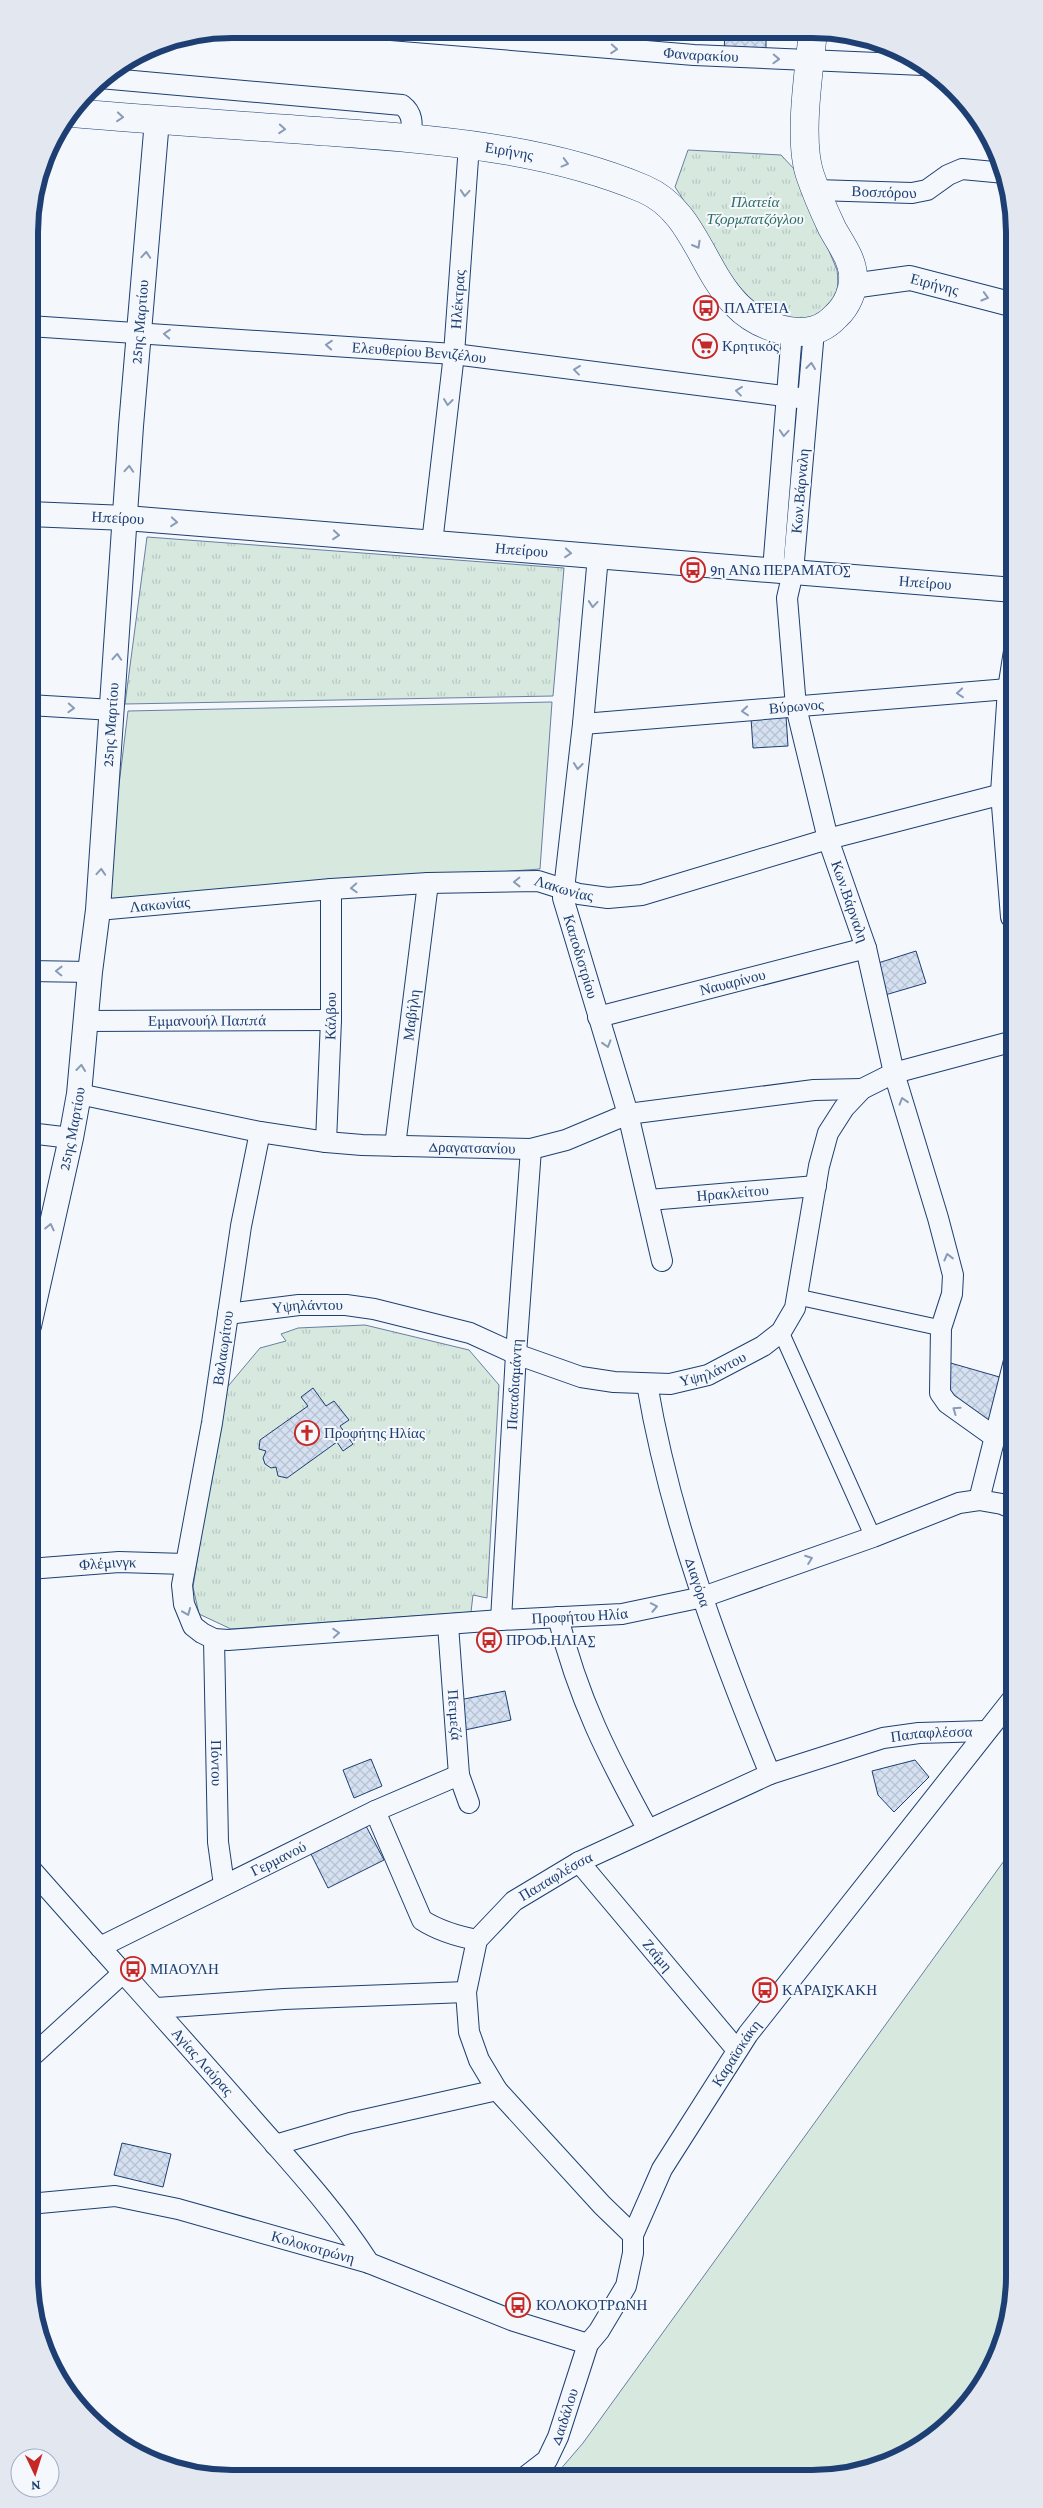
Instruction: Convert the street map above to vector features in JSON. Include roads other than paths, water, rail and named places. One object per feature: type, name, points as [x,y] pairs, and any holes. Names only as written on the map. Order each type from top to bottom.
[{"type":"main road","points":[[803,332],[826,326],[840,312],[849,298],[852,286],[852,267],[809,171],[806,151],[812,38]]},
{"type":"main road","name":"Ειρήνης","points":[[78,113],[411,139],[469,145],[568,163],[660,196],[673,207],[683,220],[715,276],[733,302],[764,324],[803,332]]},
{"type":"street","name":"Φαναρακίου","points":[[488,38],[694,55],[911,64]]},
{"type":"street","points":[[112,79],[402,105],[409,110],[412,119],[411,139]]},
{"type":"street","name":"25ης Μαρτίου","points":[[38,1268],[71,1138],[79,1094],[90,972],[98,910],[157,120]]},
{"type":"street","name":"Ηλέκτρας","points":[[432,542],[454,354],[469,145]]},
{"type":"street","name":"Βοσπόρου","points":[[816,190],[912,193],[927,190],[948,175],[962,169],[996,172]]},
{"type":"street","name":"Ειρήνης","points":[[852,286],[910,278],[1006,303]]},
{"type":"street","name":"Ελευθερίου Βενιζέλου","points":[[38,326],[454,354],[807,399]]},
{"type":"street","name":"Κων.Βάρναλη","points":[[803,332],[787,397],[783,571],[796,707],[828,839],[866,948],[894,1073],[938,1218],[953,1275],[952,1294],[942,1328],[940,1393],[947,1403],[996,1438]]},
{"type":"street","name":"Κων.Βάρναλη","points":[[783,571],[807,399],[803,332]]},
{"type":"street","name":"Ηπείρου","points":[[38,514],[126,518],[1006,589]]},
{"type":"street","name":"Καποδιστρίου","points":[[598,556],[583,724],[563,898],[628,1114],[662,1261]]},
{"type":"street","name":"Βύρωνος","points":[[583,724],[1006,689]]},
{"type":"street","points":[[38,706],[113,710]]},
{"type":"street","name":"Λακωνίας","points":[[98,910],[332,889],[428,883],[538,881],[579,894],[608,898],[642,895],[828,839],[1006,793]]},
{"type":"street","name":"Μαβήλη","points":[[395,1146],[428,883]]},
{"type":"street","name":"Κάλβου","points":[[326,1142],[331,1020],[332,889]]},
{"type":"street","name":"Ναυαρίνου","points":[[598,1017],[866,948]]},
{"type":"street","points":[[38,971],[90,972]]},
{"type":"street","name":"Εμμανουήλ Παππά","points":[[85,1021],[331,1020]]},
{"type":"street","name":"Υψηλάντου","points":[[228,1314],[299,1305],[346,1305],[374,1309],[470,1334],[516,1354],[581,1377],[647,1384],[670,1384],[708,1375],[763,1346],[781,1332],[795,1308],[816,1186],[828,1133],[844,1108],[862,1088],[894,1073],[1006,1043]]},
{"type":"street","name":"Δραγατσανίου","points":[[79,1094],[260,1132],[326,1142],[395,1146],[531,1149],[566,1140],[628,1114],[814,1090],[862,1088]]},
{"type":"street","name":"Βαλαωρίτου","points":[[185,1564],[212,1423],[241,1226],[260,1132]]},
{"type":"street","points":[[38,1134],[71,1138]]},
{"type":"street","name":"Παπαδιαμάντη","points":[[501,1620],[516,1354],[531,1149]]},
{"type":"street","name":"Ηρακλείτου","points":[[649,1200],[816,1186]]},
{"type":"street","points":[[798,1297],[942,1328]]},
{"type":"street","points":[[781,1332],[874,1536]]},
{"type":"street","name":"Διαγόρα","points":[[647,1384],[657,1441],[703,1597],[734,1686],[770,1774]]},
{"type":"street","points":[[979,1500],[1006,1395]]},
{"type":"street","name":"Προφήτου Ηλία","points":[[214,1639],[228,1640],[501,1620],[622,1614],[703,1597],[874,1536],[959,1502],[979,1500],[1006,1506]]},
{"type":"street","name":"Φλέμινγκ","points":[[38,1567],[119,1562],[185,1564]]},
{"type":"street","points":[[185,1564],[182,1592],[187,1615],[193,1626],[202,1634],[214,1639]]},
{"type":"street","points":[[558,1617],[582,1698],[602,1744],[648,1830]]},
{"type":"street","name":"Πετμεζά","points":[[448,1625],[459,1775],[468,1803]]},
{"type":"street","name":"Πόντου","points":[[214,1639],[218,1842],[224,1886]]},
{"type":"street","name":"Καραϊσκάκη","points":[[588,2344],[599,2331],[626,2286],[633,2253],[633,2235],[662,2169],[738,2050],[1006,1707]]},
{"type":"street","name":"Παπαφλέσσα","points":[[477,1940],[514,1901],[579,1862],[770,1774],[883,1738],[919,1733],[986,1732]]},
{"type":"street","name":"Γερμανού","points":[[100,1947],[375,1811],[459,1775]]},
{"type":"street","points":[[375,1811],[422,1920],[436,1929],[477,1940],[466,1992],[469,2032],[479,2060],[497,2090],[602,2205],[633,2235]]},
{"type":"street","name":"Ζαΐμη","points":[[579,1862],[738,2050]]},
{"type":"street","name":"Αγίας Λαύρας","points":[[38,1877],[157,2008],[348,2230],[369,2263]]},
{"type":"street","points":[[38,2051],[124,1972]]},
{"type":"street","points":[[157,2008],[284,1999],[466,1992]]},
{"type":"street","points":[[275,2145],[350,2123],[497,2090]]},
{"type":"street","name":"Κολοκοτρώνη","points":[[38,2203],[114,2196],[178,2209],[369,2263],[514,2321],[588,2344]]},
{"type":"street","name":"Δαιδάλου","points":[[535,2470],[547,2460],[558,2437],[588,2344]]},
{"type":"place","name":"ΠΛΑΤΕΙΑ","points":[[706,308]]},
{"type":"place","name":"Κρητικός","points":[[705,346]]},
{"type":"place","name":"9η ΑΝΩ ΠΕΡΑΜΑΤΟΣ","points":[[693,570]]},
{"type":"place","name":"Προφήτης Ηλίας","points":[[307,1433]]},
{"type":"place","name":"ΠΡΟΦ.ΗΛΙΑΣ","points":[[489,1640]]},
{"type":"place","name":"ΜΙΑΟΥΛΗ","points":[[133,1969]]},
{"type":"place","name":"ΚΑΡΑΙΣΚΑΚΗ","points":[[765,1990]]},
{"type":"place","name":"ΚΟΛΟΚΟΤΡΩΝΗ","points":[[518,2305]]},
{"type":"park label","name":"Πλατεία Τζορμπατζόγλου","points":[[755,210]]}]
